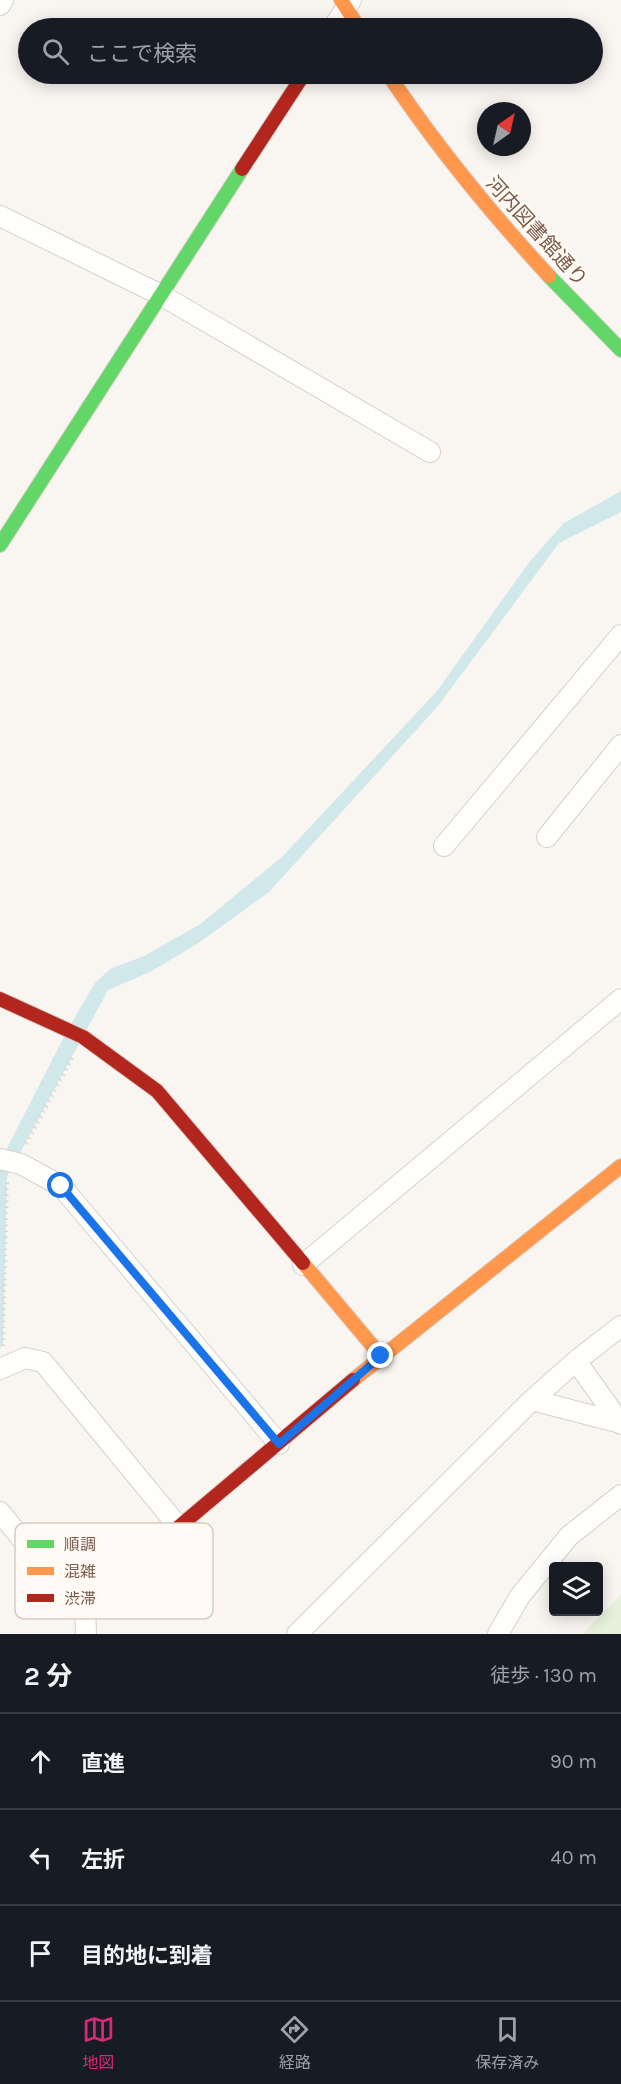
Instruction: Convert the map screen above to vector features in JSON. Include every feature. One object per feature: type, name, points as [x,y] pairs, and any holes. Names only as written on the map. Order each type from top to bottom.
[{"type":"street","points":[[0,5],[3,0]]},
{"type":"street","points":[[338,18],[346,3]]},
{"type":"street","points":[[346,3],[354,18]]},
{"type":"street","points":[[0,545],[298,84]]},
{"type":"street","name":"河内図書館通り","points":[[395,84],[445,154],[502,224],[557,285],[621,350]]},
{"type":"street","points":[[0,216],[161,295],[430,452]]},
{"type":"street","points":[[444,846],[621,635]]},
{"type":"street","points":[[547,837],[621,745]]},
{"type":"street","points":[[0,999],[83,1037],[157,1091],[381,1356]]},
{"type":"street","points":[[303,1265],[621,999]]},
{"type":"street","points":[[6,1160],[61,1186],[279,1444]]},
{"type":"street","points":[[182,1523],[279,1444],[381,1356],[621,1166]]},
{"type":"street","points":[[297,1634],[532,1400],[576,1361],[621,1326]]},
{"type":"street","points":[[1,1368],[25,1358],[43,1362],[176,1523]]},
{"type":"street","points":[[576,1361],[621,1424]]},
{"type":"street","points":[[532,1400],[621,1424]]},
{"type":"street","points":[[498,1634],[520,1596],[568,1536],[621,1495]]},
{"type":"street","points":[[0,1512],[15,1531]]},
{"type":"street","points":[[85,1619],[86,1634]]},
{"type":"path","points":[[1,1368],[6,1160],[83,1037]]},
{"type":"green space","points":[[621,1595],[621,1634],[584,1634],[600,1616],[603,1616],[603,1613]]},
{"type":"water","points":[[621,491],[621,512],[559,543],[438,706],[269,892],[197,944],[150,972],[108,990],[7,1177],[3,1342],[0,1350],[0,1162],[68,1029],[95,983],[110,969],[144,956],[199,925],[282,857],[437,691],[530,561],[564,523]]},
{"type":"traffic: fast","points":[[0,545],[242,169]]},
{"type":"traffic: fast","points":[[549,276],[621,350]]},
{"type":"traffic: slow","points":[[341,0],[353,18]]},
{"type":"traffic: slow","points":[[395,84],[464,178],[549,276]]},
{"type":"traffic: slow","points":[[353,1380],[621,1166]]},
{"type":"traffic: slow","points":[[303,1263],[381,1356]]},
{"type":"traffic: jam","points":[[242,169],[297,84]]},
{"type":"traffic: jam","points":[[0,999],[83,1037],[157,1091],[303,1263]]},
{"type":"traffic: jam","points":[[183,1523],[353,1380]]},
{"type":"route","points":[[61,1186],[279,1444],[381,1356]]}]
